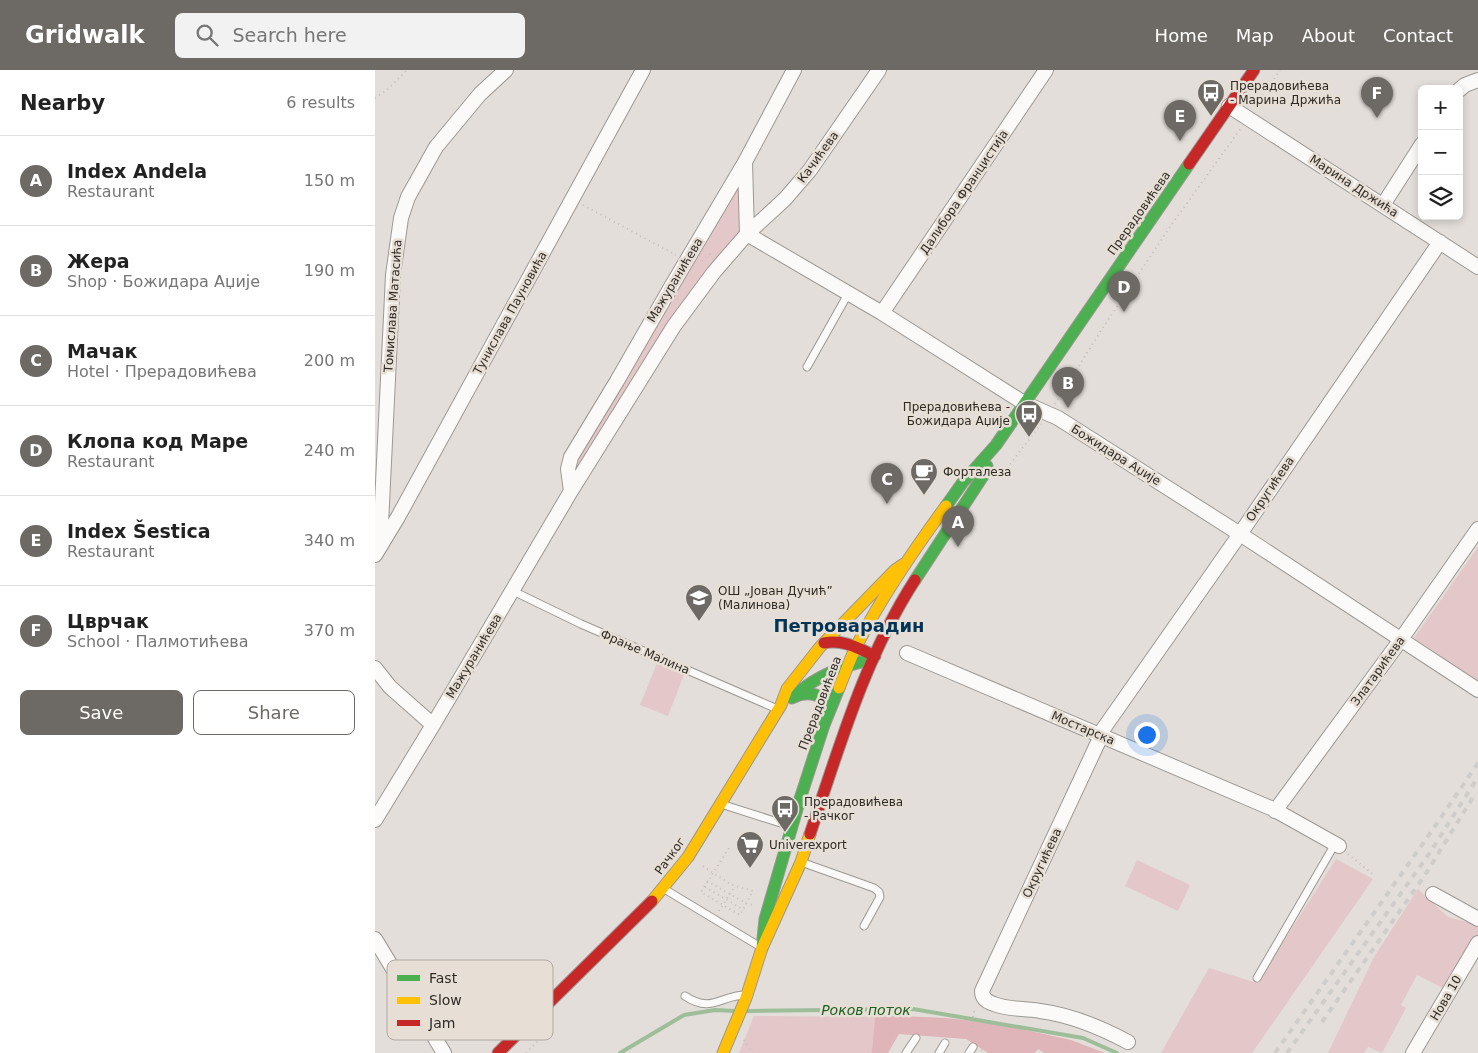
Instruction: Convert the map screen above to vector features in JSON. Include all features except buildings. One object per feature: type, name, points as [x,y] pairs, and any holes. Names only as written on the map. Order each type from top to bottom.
[{"type":"main road","name":"Прерадовићева","points":[[762,948],[765,919],[800,799],[832,704],[857,647],[882,599],[904,564],[963,482],[996,445],[1254,70]]},
{"type":"main road","name":"Прерадовићева","points":[[723,1053],[737,1032],[746,996],[762,948],[801,862],[846,727],[874,658],[904,597],[983,476],[996,445]]},
{"type":"main road","name":"Рачког","points":[[553,999],[663,888],[688,857],[780,708],[787,689],[824,643],[895,570],[904,564]]},
{"type":"main road","points":[[824,643],[839,640],[857,647],[874,658]]},
{"type":"main road","points":[[780,708],[805,685],[814,680],[849,664],[874,658]]},
{"type":"main road","points":[[795,696],[806,692],[811,693],[823,697],[832,704]]},
{"type":"main road","name":"Рачког","points":[[498,1053],[511,1040]]},
{"type":"street","name":"Томислава Матасића","points":[[377,552],[393,274],[401,218],[408,197],[436,146],[480,94],[506,70]]},
{"type":"street","name":"Тунислава Пауновића","points":[[377,552],[643,70]]},
{"type":"street","name":"Мажуранићева","points":[[571,492],[568,470],[571,457],[694,261],[794,70]]},
{"type":"street","name":"Качићева","points":[[747,234],[785,199],[805,177],[879,70]]},
{"type":"street","name":"Далибора Францистија","points":[[882,313],[1046,70]]},
{"type":"street","points":[[1467,85],[1478,71]]},
{"type":"street","name":"Марина Држића","points":[[1229,106],[1478,267]]},
{"type":"street","points":[[1383,204],[1418,150]]},
{"type":"street","points":[[745,162],[747,234]]},
{"type":"street","name":"Мажуранићева","points":[[375,820],[571,492],[674,326],[714,272],[747,234]]},
{"type":"street","name":"Божидара Аџије","points":[[747,234],[882,313],[1025,403],[1058,418],[1240,534],[1478,690]]},
{"type":"street","name":"Округићева","points":[[1128,1042],[1086,1022],[1041,1011],[995,1005],[982,996],[982,991],[1100,735],[1440,242]]},
{"type":"street","name":"Златарићева","points":[[1275,810],[1401,639],[1478,529]]},
{"type":"street","name":"Мостарска","points":[[907,653],[1275,810],[1337,845]]},
{"type":"street","points":[[375,668],[390,687],[433,725]]},
{"type":"street","points":[[1433,894],[1478,919]]},
{"type":"street","points":[[375,939],[388,960]]},
{"type":"street","name":"Нова 10","points":[[1413,1053],[1478,943]]},
{"type":"street","points":[[436,1040],[444,1053]]},
{"type":"lane","points":[[807,367],[849,294]]},
{"type":"lane","name":"Фрање Малина","points":[[513,591],[581,624],[780,708]]},
{"type":"lane","points":[[721,804],[793,827]]},
{"type":"lane","points":[[1257,978],[1337,845]]},
{"type":"lane","points":[[801,862],[874,888],[879,892],[880,897],[864,926]]},
{"type":"lane","points":[[663,888],[762,948]]},
{"type":"lane","points":[[685,996],[697,1002],[707,1004],[722,1001],[736,995],[746,996]]},
{"type":"lane","points":[[906,1053],[916,1038]]},
{"type":"lane","points":[[939,1053],[945,1043]]},
{"type":"path","points":[[375,98],[387,90],[407,70]]},
{"type":"path","points":[[999,477],[1049,414],[1102,329],[1170,227],[1280,70]]},
{"type":"path","points":[[572,200],[694,261],[716,250]]},
{"type":"path","points":[[1337,845],[1375,876]]},
{"type":"path","points":[[688,857],[713,874],[730,884],[753,891],[740,915],[701,892],[707,881],[713,874],[729,848]]},
{"type":"path","points":[[707,881],[747,904],[759,906]]},
{"type":"path","points":[[713,919],[735,885]]},
{"type":"path","points":[[704,886],[743,910]]},
{"type":"path","points":[[971,1033],[973,1014]]},
{"type":"path","points":[[737,1032],[752,1053]]},
{"type":"path","points":[[525,1053],[539,1040]]},
{"type":"shaded area","points":[[743,171],[745,233],[572,486],[570,469]]},
{"type":"shaded area","points":[[1478,547],[1478,681],[1414,638]]},
{"type":"shaded area","points":[[658,661],[685,672],[668,716],[640,705]]},
{"type":"shaded area","points":[[1336,859],[1373,879],[1252,1053],[1161,1053],[1209,968],[1257,983]]},
{"type":"shaded area","points":[[1137,860],[1190,885],[1178,911],[1125,886]]},
{"type":"shaded area","points":[[1418,889],[1448,917],[1478,925],[1478,937],[1447,990],[1417,975],[1401,1005],[1406,1008],[1382,1053],[1368,1047],[1364,1053],[1328,1053],[1374,957]]},
{"type":"shaded area","points":[[754,1016],[875,1017],[872,1050],[871,1053],[739,1053]]},
{"type":"shaded area","points":[[901,1016],[994,1023],[1071,1040],[1105,1053],[1044,1053],[1038,1049],[1035,1053],[988,1053],[966,1039],[899,1034],[888,1053],[871,1053],[875,1017]]},
{"type":"waterway","name":"Роков поток","points":[[747,1011],[913,1009],[1083,1038],[1117,1053]]},
{"type":"waterway","name":"Роков поток","points":[[620,1053],[684,1015],[715,1010],[735,1011]]},
{"type":"railway","points":[[1275,1053],[1478,763]]},
{"type":"railway","points":[[1287,1053],[1429,854],[1478,777]]},
{"type":"railway","points":[[1322,1022],[1425,875],[1475,794]]},
{"type":"traffic: fast","points":[[946,506],[963,482],[996,445],[1189,164]]},
{"type":"traffic: fast","points":[[915,580],[983,476],[987,466]]},
{"type":"traffic: fast","points":[[794,696],[812,682],[831,672],[873,659]]},
{"type":"traffic: fast","points":[[762,948],[765,919],[800,799],[824,725],[839,688]]},
{"type":"traffic: fast","points":[[792,698],[803,694],[813,694],[832,704]]},
{"type":"traffic: slow","points":[[839,688],[854,650],[887,591],[946,506]]},
{"type":"traffic: slow","points":[[652,901],[688,857],[781,705],[787,689],[820,647],[895,570],[904,564]]},
{"type":"traffic: slow","points":[[723,1053],[746,998],[762,948],[801,862],[810,834]]},
{"type":"traffic: jam","points":[[1189,164],[1254,70]]},
{"type":"traffic: jam","points":[[810,834],[867,672],[897,609],[915,580]]},
{"type":"traffic: jam","points":[[824,643],[844,643],[875,656]]},
{"type":"traffic: jam","points":[[553,999],[652,901]]},
{"type":"traffic: jam","points":[[498,1053],[511,1040]]},
{"type":"place","name":"Прерадовићева - Марина Држића","points":[[1211,117]]},
{"type":"place","name":"Цврчак","points":[[1377,118]]},
{"type":"place","name":"Index Šestica","points":[[1180,141]]},
{"type":"place","name":"Клопа код Маре","points":[[1124,312]]},
{"type":"place","name":"Жера","points":[[1068,408]]},
{"type":"place","name":"Прерадовићева - Божидара Аџије","points":[[1029,438]]},
{"type":"place","name":"Форталеза","points":[[924,496]]},
{"type":"place","name":"Мачак","points":[[887,504]]},
{"type":"place","name":"Index Andela","points":[[958,547]]},
{"type":"place","name":"ОШ „Јован Дучић” (Малинова)","points":[[699,622]]},
{"type":"place","name":"Прерадовићева - Рачког","points":[[785,833]]},
{"type":"place","name":"Univerexport","points":[[750,869]]},
{"type":"district","name":"Петроварадин","points":[[849,625]]}]
